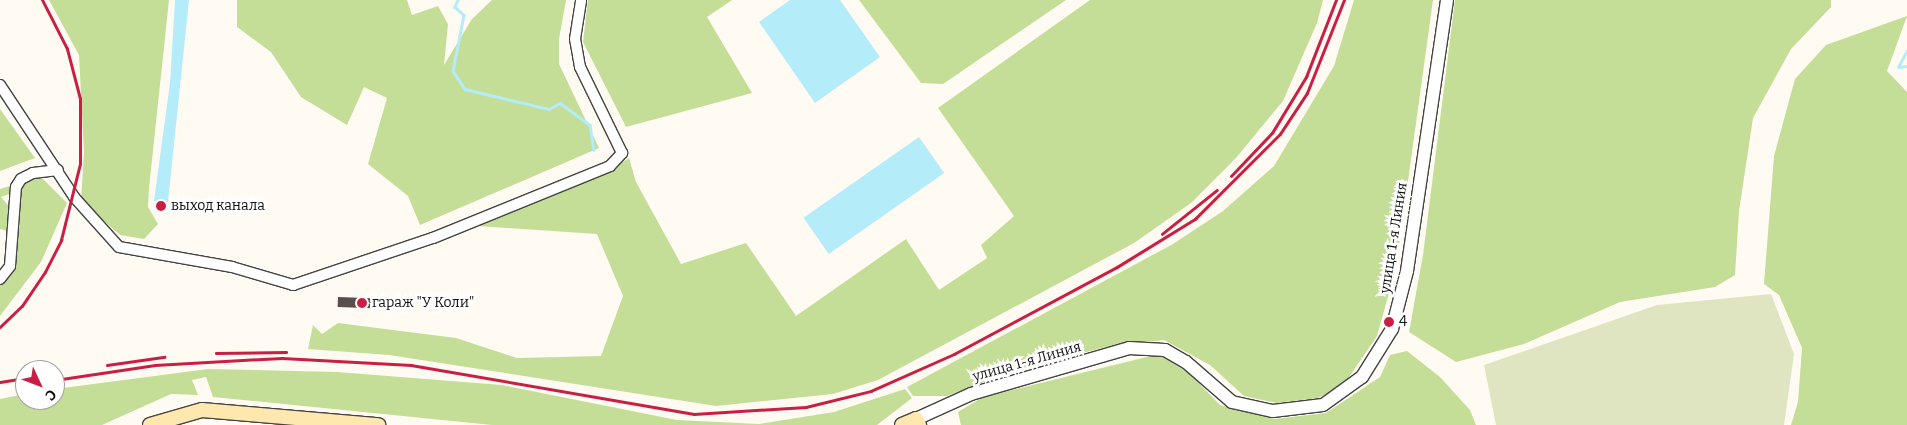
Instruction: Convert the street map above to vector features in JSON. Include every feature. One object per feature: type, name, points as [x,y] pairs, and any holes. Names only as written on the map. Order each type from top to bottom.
[{"type":"main road","points":[[150,425],[166,418],[216,411],[378,425]]},
{"type":"main road","points":[[902,425],[917,422]]},
{"type":"street","points":[[0,84],[74,197],[119,247],[232,267],[293,285],[433,238],[610,166],[622,153],[580,67],[575,39],[582,0]]},
{"type":"street","name":"улица 1-я Линия","points":[[917,422],[971,394],[1129,348],[1165,350],[1186,362],[1232,402],[1273,410],[1323,405],[1362,377],[1392,330],[1407,271],[1447,0]]},
{"type":"street","points":[[0,279],[10,266],[16,188],[21,179],[33,173],[58,170]]},
{"type":"green space","points":[[49,0],[169,0],[148,207],[158,224],[144,239],[120,235],[81,201],[84,152],[79,55]]},
{"type":"green space","points":[[237,0],[407,0],[412,15],[438,6],[448,24],[444,65],[472,19],[492,0],[566,0],[559,39],[559,64],[599,148],[420,225],[408,196],[368,164],[387,98],[364,87],[347,125],[301,97],[271,52],[237,27]]},
{"type":"green space","points":[[588,0],[732,0],[707,17],[752,93],[626,127],[583,42]]},
{"type":"green space","points":[[859,0],[1066,0],[943,84],[921,83]]},
{"type":"green space","points":[[1090,0],[1323,0],[1317,23],[1283,101],[1236,158],[1191,203],[1134,243],[878,380],[833,394],[716,406],[389,355],[308,349],[313,325],[322,334],[338,323],[456,338],[517,358],[601,356],[623,296],[597,234],[477,226],[603,174],[629,158],[636,182],[681,264],[746,243],[796,316],[906,239],[939,290],[987,258],[981,245],[1014,216],[938,108]]},
{"type":"green space","points":[[1354,0],[1433,0],[1396,268],[1377,336],[1343,386],[1318,398],[1277,403],[1244,396],[1210,365],[1164,340],[1106,347],[1015,370],[947,396],[913,396],[907,387],[1173,244],[1223,211],[1274,166],[1334,66]]},
{"type":"green space","points":[[1455,0],[1831,0],[1831,7],[1791,49],[1753,118],[1739,211],[1735,275],[1715,287],[1620,302],[1524,344],[1456,362],[1409,332],[1423,255]]},
{"type":"green space","points":[[1907,16],[1887,71],[1907,92],[1907,425],[1791,425],[1798,402],[1802,348],[1779,295],[1764,284],[1774,156],[1795,79],[1826,45]]},
{"type":"green space","points":[[0,109],[35,158],[0,171]]},
{"type":"green space","points":[[40,176],[67,203],[41,262],[0,316],[0,284],[13,267],[20,221],[18,191],[1,197],[11,209],[8,231],[0,229],[0,189]]},
{"type":"green space","points":[[1771,294],[1794,354],[1784,425],[1496,425],[1484,365],[1657,305]]},
{"type":"green space","points":[[1407,351],[1440,377],[1470,410],[1476,425],[961,425],[958,412],[983,397],[1159,354],[1190,374],[1220,405],[1275,419],[1326,413],[1380,377],[1390,355]]},
{"type":"green space","points":[[208,369],[337,372],[502,385],[677,420],[759,424],[834,412],[905,389],[912,398],[877,425],[492,425],[213,397],[206,377],[192,380],[198,395],[171,394],[102,425],[0,425],[0,399],[15,396],[15,410],[65,410],[65,388]]},
{"type":"water","points":[[175,0],[189,0],[168,202],[154,201],[170,83]]},
{"type":"water","points":[[790,0],[840,0],[880,57],[815,103],[759,22]]},
{"type":"water","points":[[919,137],[944,173],[829,254],[803,218]]},
{"type":"building","name":"гараж \"У Коли\"","points":[[338,297],[386,299],[386,309],[338,307]]},
{"type":"waterway","points":[[458,0],[455,7],[464,15],[453,71],[465,89],[549,109],[560,103],[590,125],[594,150]]},
{"type":"waterway","points":[[1907,51],[1899,67],[1907,66]]},
{"type":"railway","points":[[0,327],[22,306],[45,272],[61,240],[80,164],[80,99],[67,49],[42,0]]},
{"type":"railway","points":[[1231,176],[1272,133],[1306,77],[1336,0]]},
{"type":"railway","points":[[65,378],[155,365],[282,358],[411,365],[694,414],[806,407],[871,391],[954,354],[1117,267],[1195,219],[1280,134],[1307,93],[1344,0]]},
{"type":"railway","points":[[1162,234],[1217,190]]},
{"type":"railway","points":[[216,353],[286,352]]},
{"type":"railway","points":[[107,365],[164,357]]},
{"type":"railway","points":[[0,382],[15,380]]},
{"type":"place","name":"выход канала","points":[[161,206]]},
{"type":"place","name":"гараж \"У Коли\"","points":[[362,303]]},
{"type":"place","name":"4","points":[[1389,322]]}]
